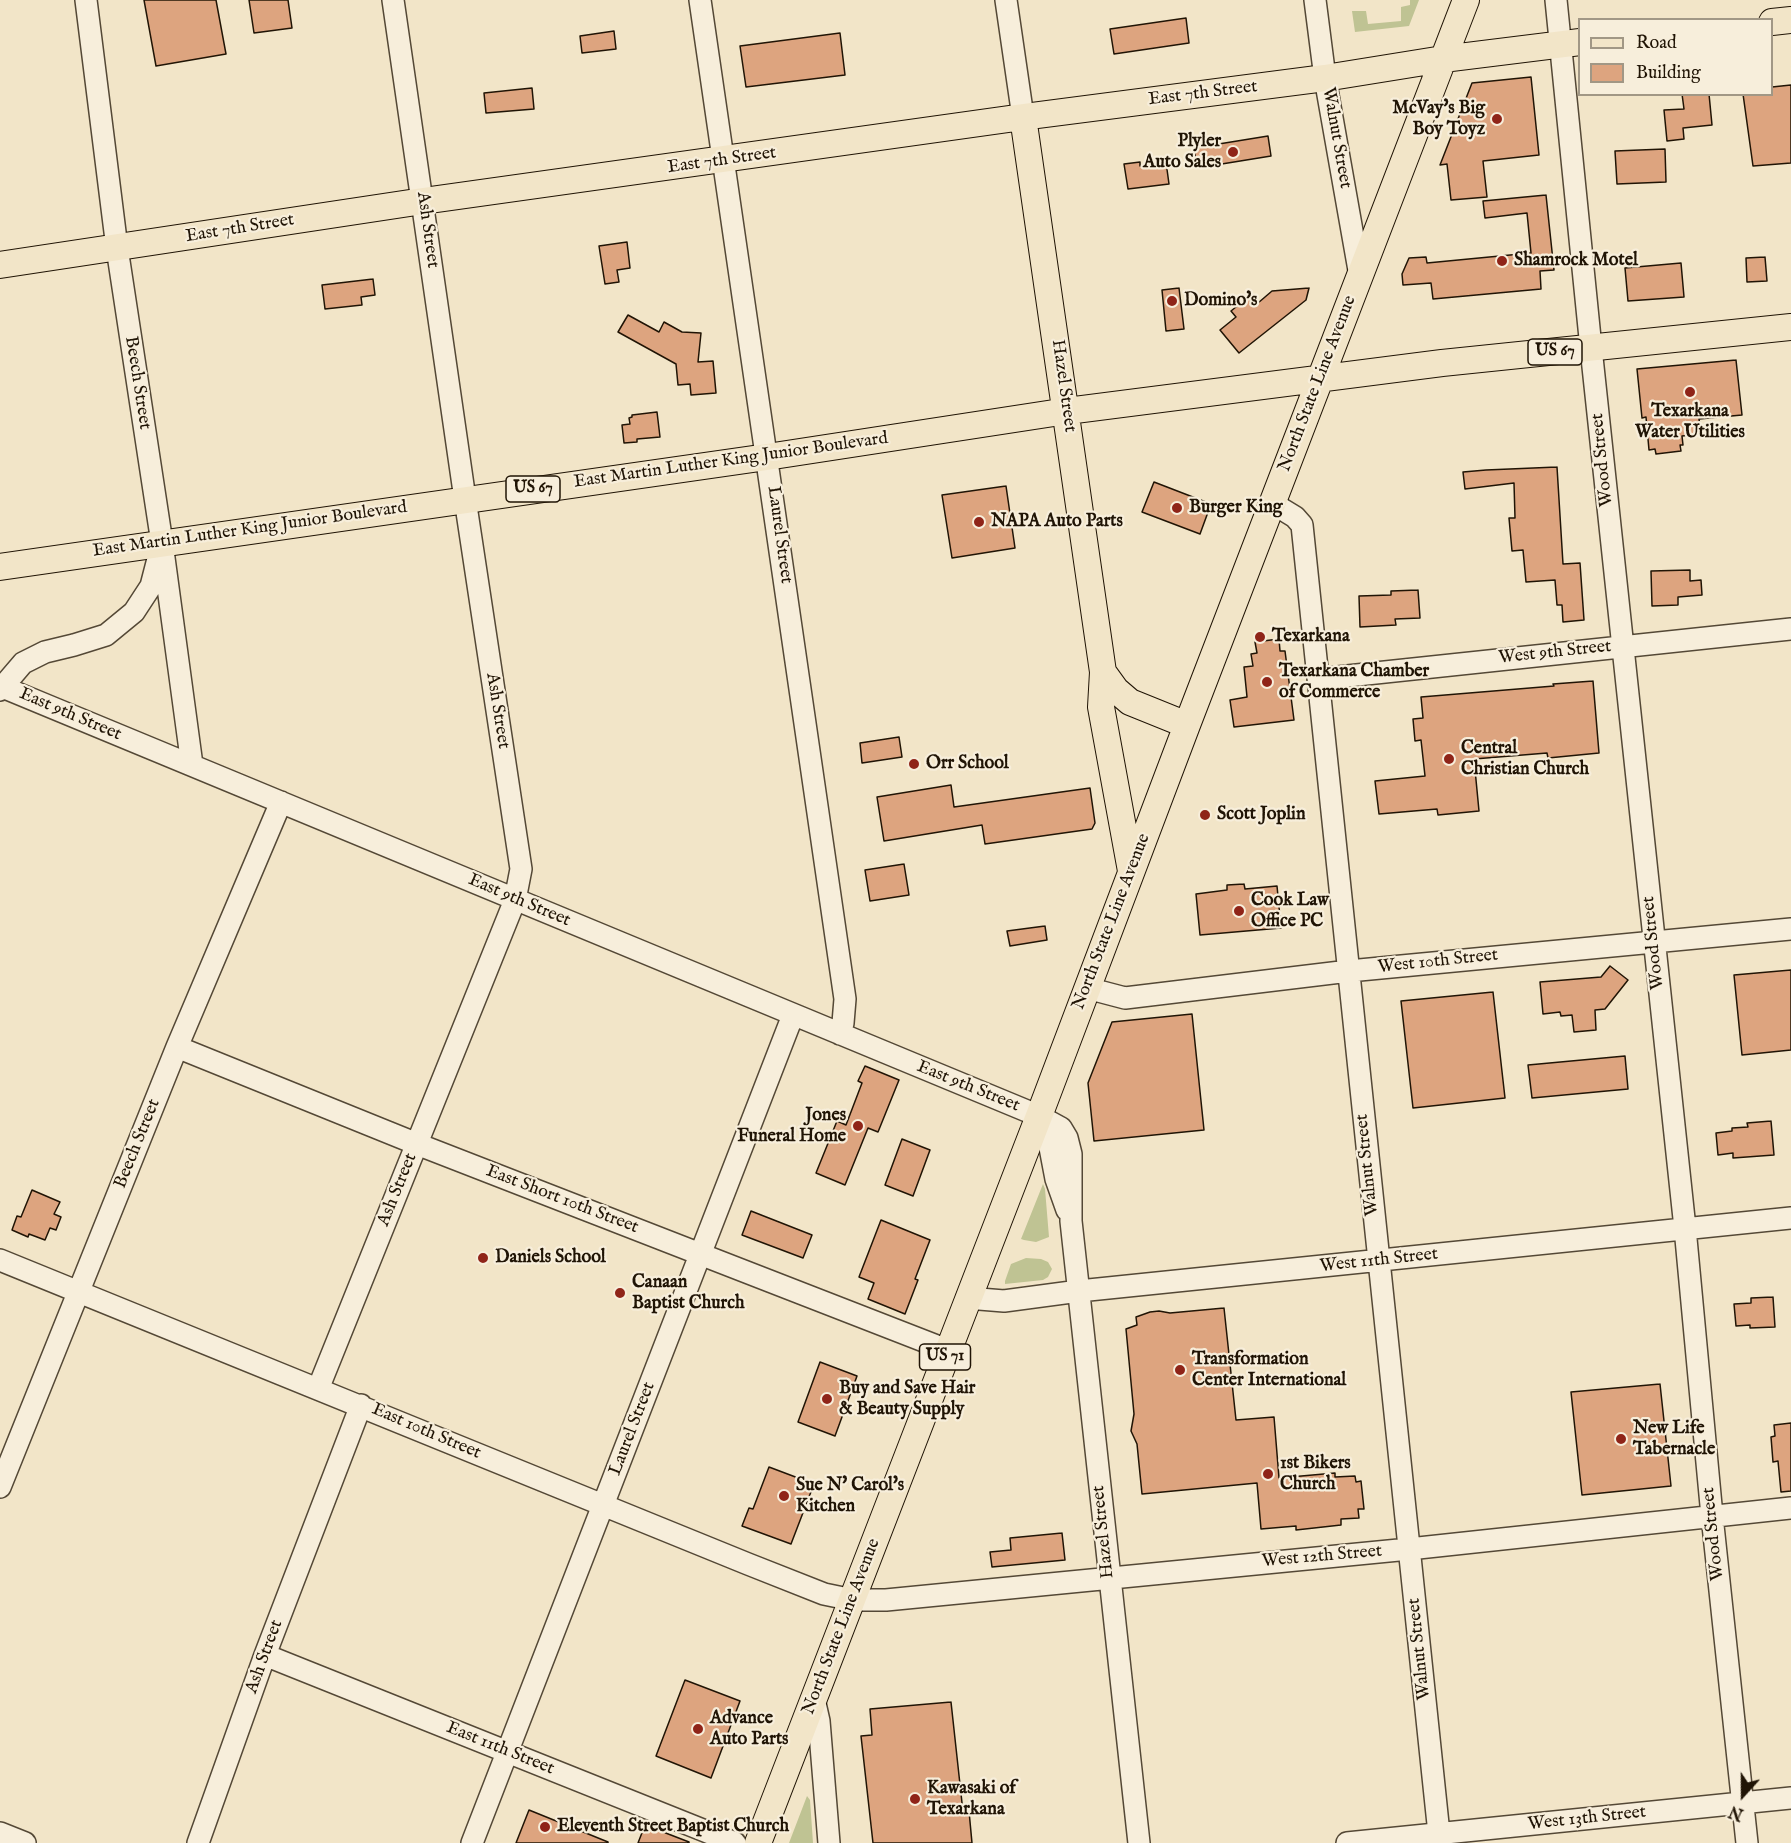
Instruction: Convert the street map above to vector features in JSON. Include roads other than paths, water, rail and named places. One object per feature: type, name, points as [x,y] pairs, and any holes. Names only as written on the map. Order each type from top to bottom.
[{"type":"main road","name":"North State Line Avenue","points":[[758,1843],[1466,0]]},
{"type":"main road","points":[[1773,22],[1791,20]]},
{"type":"main road","name":"East 7th Street","points":[[0,266],[423,201],[1570,43]]},
{"type":"main road","name":"Hazel Street","points":[[1023,117],[1103,672],[1101,707],[1131,871]]},
{"type":"main road","name":"US 67","points":[[1320,379],[1442,363],[1791,327]]},
{"type":"main road","name":"East Martin Luther King Junior Boulevard","points":[[0,567],[767,457],[1067,411],[1320,379]]},
{"type":"main road","points":[[1103,672],[1116,690],[1130,702],[1187,725]]},
{"type":"street","name":"Beech Street","points":[[86,0],[117,248],[162,543],[192,765]]},
{"type":"street","name":"Ash Street","points":[[318,1389],[515,900],[520,880],[520,861],[393,0]]},
{"type":"street","name":"Laurel Street","points":[[700,0],[845,999],[840,1034]]},
{"type":"street","name":"Hazel Street","points":[[1006,0],[1023,117]]},
{"type":"street","name":"Walnut Street","points":[[1314,0],[1325,78],[1360,276]]},
{"type":"street","name":"Wood Street","points":[[1556,0],[1570,43],[1591,348],[1748,1843]]},
{"type":"street","name":"Walnut Street","points":[[1272,503],[1295,517],[1302,525],[1440,1839]]},
{"type":"street","points":[[0,687],[23,663],[45,652],[106,635],[134,612],[152,586],[162,543]]},
{"type":"street","name":"West 9th Street","points":[[1319,679],[1791,629]]},
{"type":"street","name":"East 9th Street","points":[[0,687],[1039,1116]]},
{"type":"street","name":"Beech Street","points":[[0,1487],[177,1047],[281,802]]},
{"type":"street","name":"West 10th Street","points":[[1087,988],[1125,998],[1349,971],[1791,929]]},
{"type":"street","name":"Laurel Street","points":[[472,1843],[793,1015]]},
{"type":"street","name":"East Short 10th Street","points":[[177,1047],[417,1144],[947,1350]]},
{"type":"street","name":"Hazel Street","points":[[1039,1116],[1057,1125],[1067,1138],[1071,1154],[1071,1221],[1138,1843]]},
{"type":"street","name":"West 11th Street","points":[[967,1298],[1004,1301],[1079,1291],[1791,1218]]},
{"type":"street","name":"East 10th Street","points":[[0,1260],[603,1506],[824,1594],[853,1600]]},
{"type":"street","name":"Ash Street","points":[[198,1843],[265,1656],[361,1406]]},
{"type":"street","name":"West 12th Street","points":[[853,1600],[886,1600],[1409,1549],[1791,1508]]},
{"type":"street","name":"East 11th Street","points":[[265,1656],[735,1843]]},
{"type":"street","points":[[814,1699],[819,1721],[829,1843]]},
{"type":"street","name":"West 13th Street","points":[[1347,1843],[1440,1839],[1791,1798]]},
{"type":"street","points":[[0,1833],[25,1843]]},
{"type":"place","name":"McVay's Big Boy Toyz","points":[[1497,119]]},
{"type":"place","name":"Plyler Auto Sales","points":[[1233,152]]},
{"type":"place","name":"Shamrock Motel","points":[[1502,261]]},
{"type":"place","name":"Domino's","points":[[1172,301]]},
{"type":"place","name":"Texarkana Water Utilities","points":[[1690,392]]},
{"type":"place","name":"Burger King","points":[[1177,508]]},
{"type":"place","name":"NAPA Auto Parts","points":[[979,522]]},
{"type":"place","name":"Texarkana","points":[[1260,637]]},
{"type":"place","name":"Texarkana Chamber of Commerce","points":[[1267,682]]},
{"type":"place","name":"Central Christian Church","points":[[1449,759]]},
{"type":"place","name":"Orr School","points":[[914,764]]},
{"type":"place","name":"Scott Joplin","points":[[1205,815]]},
{"type":"place","name":"Cook Law Office PC","points":[[1239,911]]},
{"type":"place","name":"Jones Funeral Home","points":[[858,1126]]},
{"type":"place","name":"Daniels School","points":[[483,1258]]},
{"type":"place","name":"Canaan Baptist Church","points":[[620,1293]]},
{"type":"place","name":"Transformation Center International","points":[[1180,1370]]},
{"type":"place","name":"Buy and Save Hair & Beauty Supply","points":[[827,1399]]},
{"type":"place","name":"New Life Tabernacle","points":[[1621,1439]]},
{"type":"place","name":"1st Bikers Church","points":[[1268,1474]]},
{"type":"place","name":"Sue N' Carol's Kitchen","points":[[784,1496]]},
{"type":"place","name":"Advance Auto Parts","points":[[698,1729]]},
{"type":"place","name":"Kawasaki of Texarkana","points":[[915,1799]]},
{"type":"place","name":"Eleventh Street Baptist Church","points":[[545,1827]]}]
